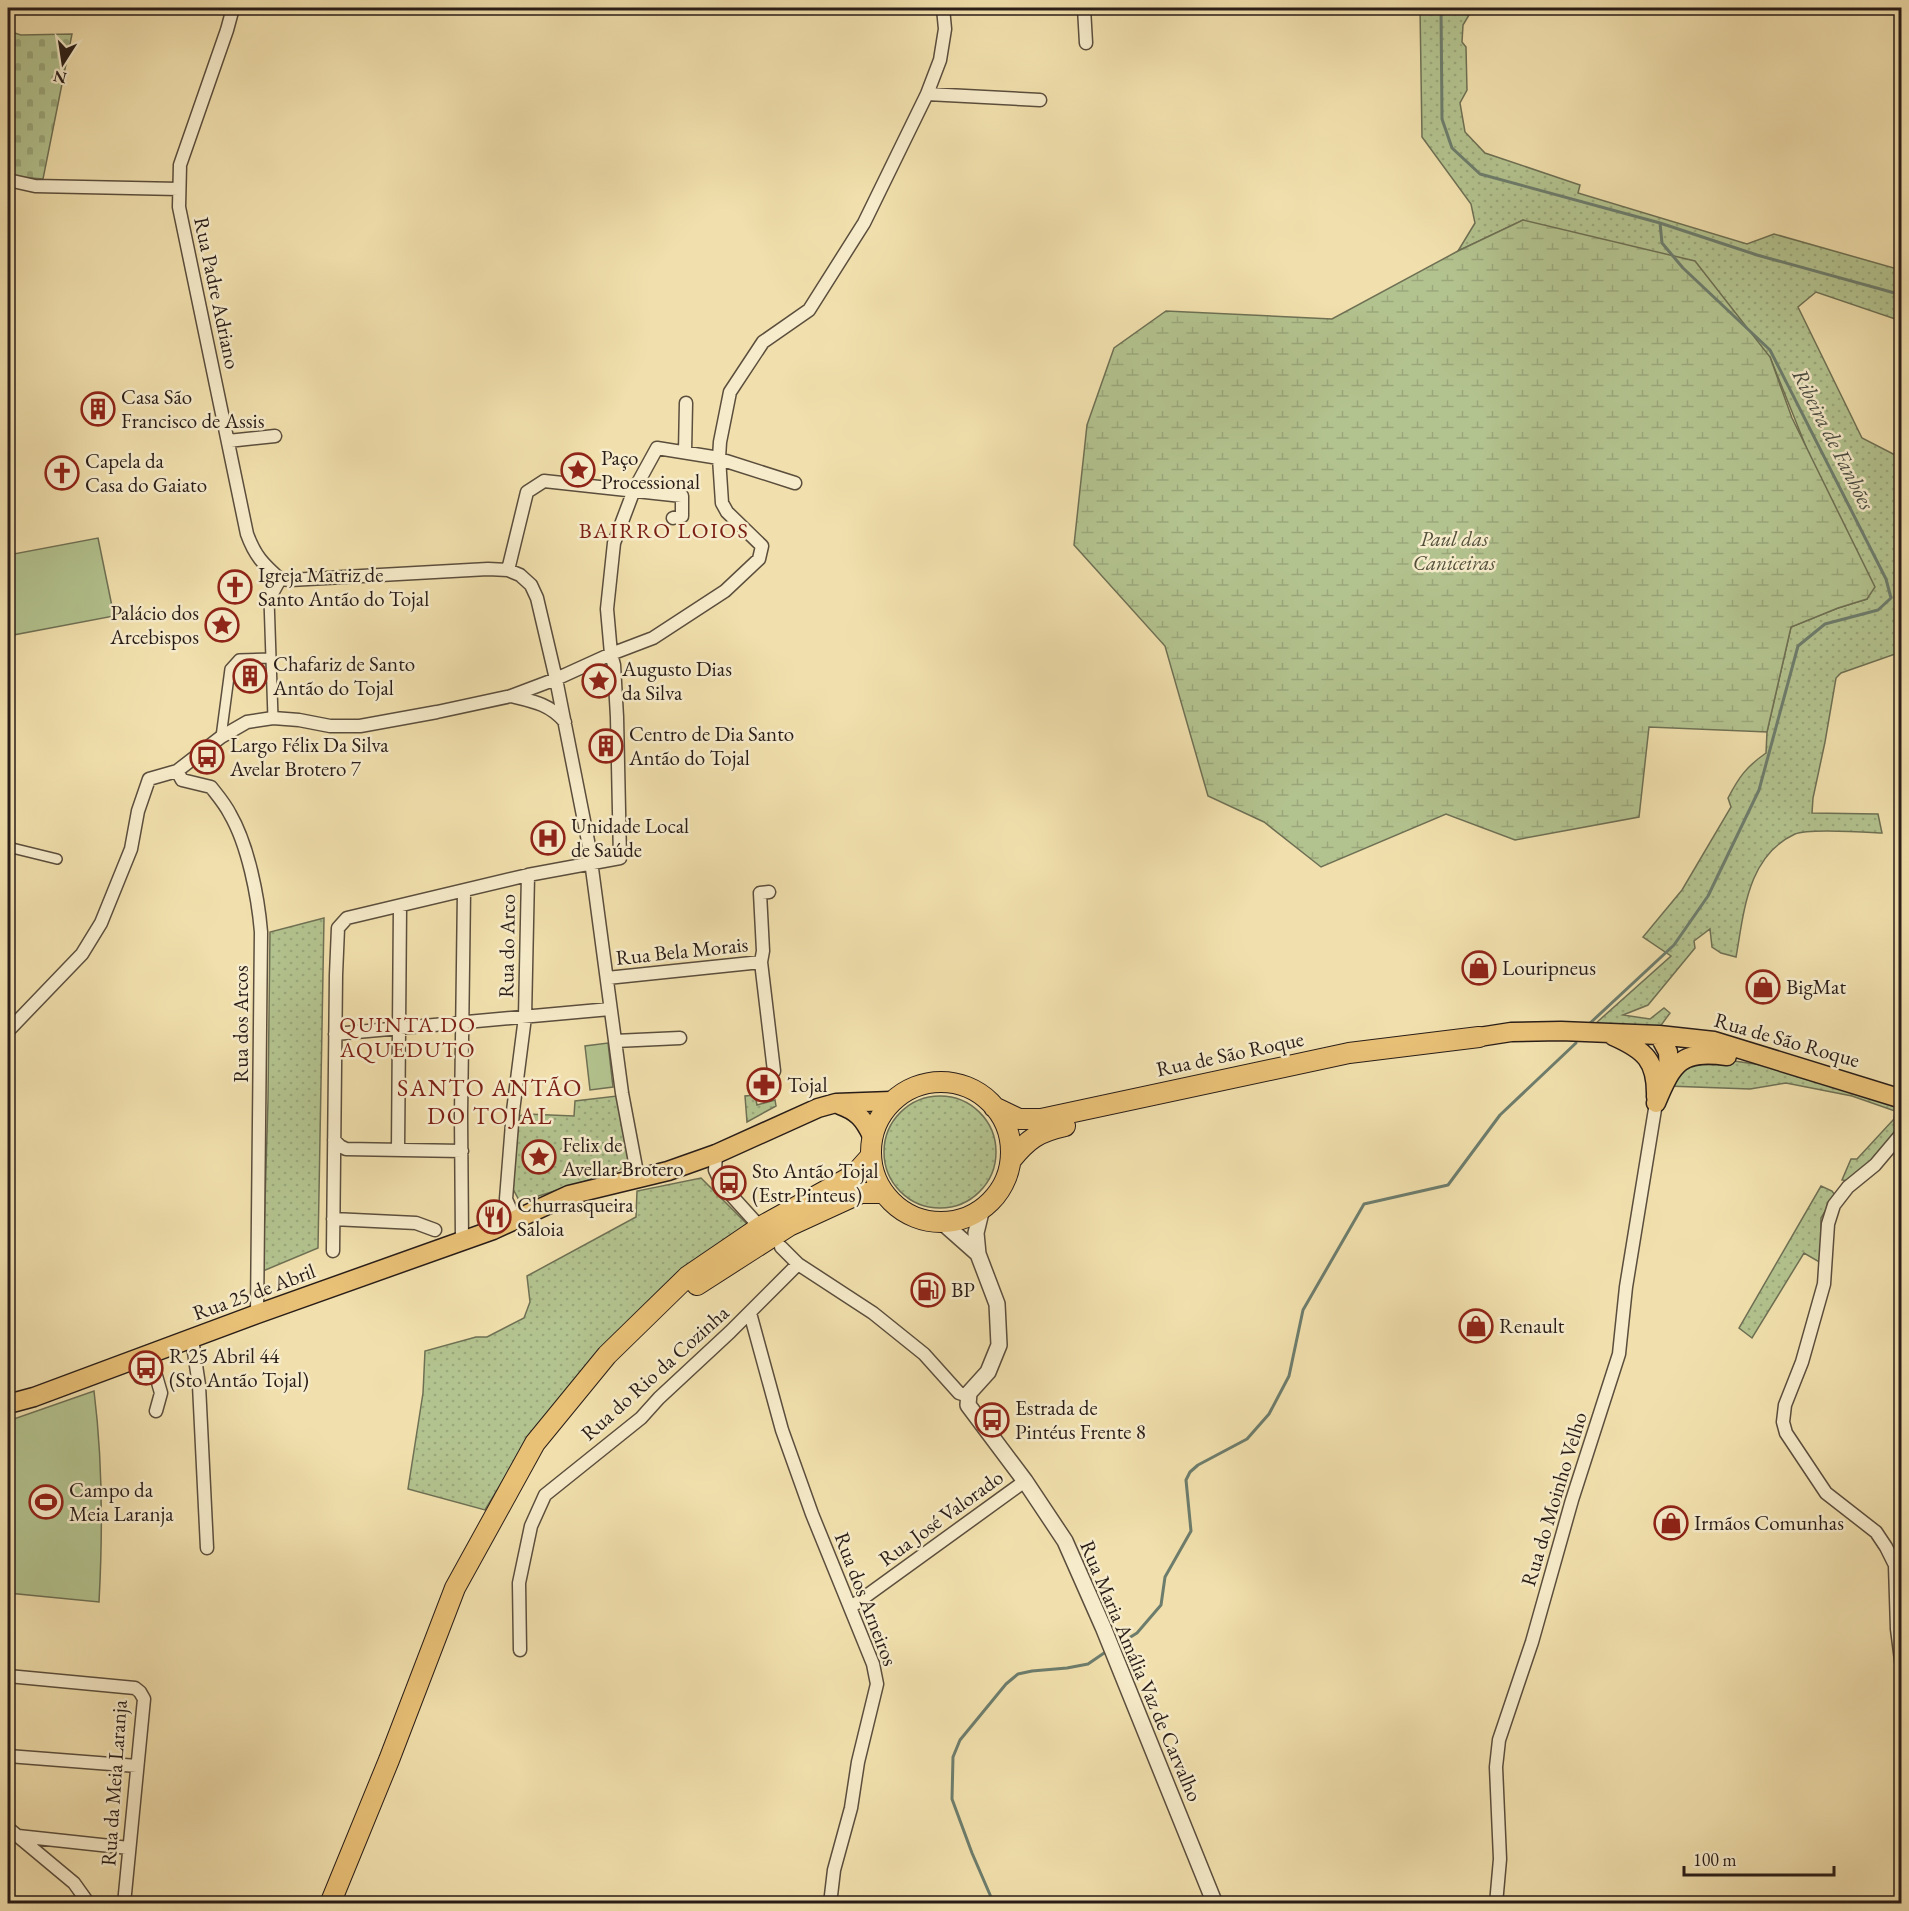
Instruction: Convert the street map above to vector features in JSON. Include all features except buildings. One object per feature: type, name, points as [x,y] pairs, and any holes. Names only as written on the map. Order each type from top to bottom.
[{"type":"highway","name":"Rua de São Roque","points":[[994,1107],[1019,1119],[1041,1119],[1349,1053],[1479,1036]]},
{"type":"highway","name":"Rua de São Roque","points":[[1011,1160],[1025,1142],[1045,1130],[1336,1070],[1479,1036]]},
{"type":"highway","points":[[935,1082],[957,1084],[977,1092],[994,1107],[1005,1123],[1010,1141],[1011,1160],[1004,1183],[990,1202],[970,1216],[943,1223],[923,1220],[901,1210],[883,1193],[874,1176],[870,1157],[872,1136],[880,1117],[891,1101],[914,1087],[935,1082]]},
{"type":"highway","points":[[330,1904],[455,1588],[535,1443],[607,1354],[688,1276],[760,1227],[854,1175],[870,1157]]},
{"type":"highway","points":[[342,1904],[399,1766],[465,1594],[544,1452],[614,1365],[694,1287],[789,1226],[861,1193],[883,1193]]},
{"type":"main road","name":"Rua de São Roque","points":[[1479,1036],[1511,1032],[1561,1031],[1659,1035],[1714,1041],[1902,1099]]},
{"type":"main road","points":[[1609,1034],[1631,1044],[1646,1055],[1654,1067],[1657,1079],[1656,1103]]},
{"type":"main road","points":[[1659,1035],[1668,1052],[1669,1073]]},
{"type":"main road","points":[[1656,1103],[1669,1073],[1686,1058],[1706,1053],[1742,1058],[1759,1056]]},
{"type":"main road","name":"Rua 25 de Abril","points":[[8,1404],[34,1397],[462,1240],[515,1220],[570,1195],[675,1169],[716,1154],[818,1108],[836,1103],[891,1101]]},
{"type":"main road","points":[[836,1103],[854,1110],[865,1120],[872,1136]]},
{"type":"street","name":"Rua Padre Adriano","points":[[233,8],[180,165],[179,207],[247,534],[252,549],[261,563],[280,579]]},
{"type":"street","points":[[8,1031],[82,954],[101,923],[131,849],[138,811],[149,779],[177,771],[221,737],[247,722],[273,718],[330,726],[360,726],[511,696],[653,638],[725,591],[759,559],[762,546],[727,512],[722,503],[720,442],[730,393],[764,342],[809,310],[864,224],[927,94],[940,60],[945,29],[944,8]]},
{"type":"street","points":[[1084,8],[1086,43]]},
{"type":"street","points":[[927,94],[1040,100]]},
{"type":"street","points":[[8,180],[35,186],[179,189]]},
{"type":"street","points":[[685,452],[686,403]]},
{"type":"street","points":[[228,441],[275,436]]},
{"type":"street","points":[[333,1251],[336,964],[340,923],[347,918],[528,875],[620,858],[617,717],[614,665],[607,609],[614,543],[634,490],[657,448],[726,461],[795,483]]},
{"type":"street","points":[[508,570],[527,492],[544,481],[682,495],[682,516],[673,518]]},
{"type":"street","points":[[273,718],[269,599],[280,579],[488,569],[508,570],[520,575],[531,585],[537,598],[559,692],[591,862],[610,1010],[638,1178]]},
{"type":"street","points":[[221,737],[230,669],[239,659],[272,658]]},
{"type":"street","points":[[540,703],[559,692]]},
{"type":"street","points":[[511,696],[540,703],[558,714],[565,723]]},
{"type":"street","name":"Rua dos Arcos","points":[[177,771],[182,780],[211,787],[231,815],[247,858],[259,908],[261,932],[257,1314]]},
{"type":"street","points":[[8,847],[57,859]]},
{"type":"street","name":"Rua do Arco","points":[[515,1220],[506,1199],[513,1111],[525,1017],[528,875]]},
{"type":"street","points":[[462,1240],[464,891]]},
{"type":"street","points":[[769,892],[760,892],[763,951],[761,962],[774,1071]]},
{"type":"street","points":[[398,1150],[400,907]]},
{"type":"street","name":"Rua Bela Morais","points":[[607,978],[761,962]]},
{"type":"street","points":[[335,1034],[610,1010]]},
{"type":"street","points":[[615,1041],[680,1038]]},
{"type":"street","name":"Rua do Moinho Velho","points":[[1496,1904],[1500,1859],[1496,1767],[1499,1740],[1532,1642],[1572,1500],[1619,1354],[1626,1287],[1656,1103]]},
{"type":"street","points":[[1902,1133],[1875,1165],[1848,1187],[1834,1205],[1828,1224],[1824,1284],[1802,1362],[1785,1406],[1783,1422],[1786,1433],[1826,1493],[1876,1532],[1895,1565],[1897,1629],[1902,1668]]},
{"type":"street","points":[[334,1140],[346,1149],[462,1151]]},
{"type":"street","points":[[716,1154],[715,1170],[722,1185],[760,1227]]},
{"type":"street","points":[[968,1396],[988,1372],[999,1345],[997,1304],[978,1254],[976,1233],[982,1208]]},
{"type":"street","points":[[333,1219],[416,1223],[435,1230]]},
{"type":"street","points":[[943,1223],[978,1254]]},
{"type":"street","name":"Rua Maria Amália Vaz de Carvalho","points":[[781,1247],[798,1264],[873,1313],[924,1354],[959,1393],[968,1396],[971,1410],[1025,1481],[1065,1541],[1115,1656],[1215,1904]]},
{"type":"street","name":"Rua do Rio da Cozinha","points":[[520,1650],[519,1583],[531,1526],[545,1496],[641,1418],[798,1264]]},
{"type":"street","name":"Rua dos Arneiros","points":[[750,1313],[786,1441],[812,1514],[873,1664],[877,1684],[858,1762],[851,1808],[834,1870],[830,1904]]},
{"type":"street","points":[[192,1339],[199,1385],[207,1548]]},
{"type":"street","points":[[150,1355],[161,1393],[156,1411]]},
{"type":"street","points":[[140,1377],[155,1373]]},
{"type":"street","name":"Rua José Valorado","points":[[851,1607],[1025,1481]]},
{"type":"street","name":"Rua da Meia Laranja","points":[[8,1676],[135,1688],[144,1699],[124,1904]]},
{"type":"street","points":[[8,1756],[137,1766]]},
{"type":"street","points":[[8,1828],[74,1883],[88,1904]]},
{"type":"street","points":[[18,1836],[129,1848]]},
{"type":"street","points":[[52,1865],[62,1841]]},
{"type":"green space","points":[[1420,8],[1468,8],[1469,15],[1463,25],[1462,42],[1466,47],[1467,90],[1460,103],[1465,132],[1485,153],[1580,185],[1578,193],[1747,244],[1774,234],[1901,270],[1901,321],[1816,292],[1798,307],[1862,438],[1901,458],[1901,652],[1841,673],[1836,678],[1812,813],[1878,814],[1882,833],[1802,832],[1779,844],[1767,856],[1750,887],[1736,957],[1721,953],[1712,947],[1710,929],[1694,941],[1695,948],[1648,1005],[1623,1015],[1650,1019],[1664,1008],[1670,1013],[1659,1028],[1595,1024],[1671,956],[1643,937],[1682,890],[1731,807],[1728,798],[1740,778],[1753,763],[1766,753],[1767,732],[1791,627],[1867,599],[1770,357],[1523,220],[1458,251],[1475,223],[1471,204],[1422,137]]},
{"type":"green space","points":[[8,31],[21,35],[72,34],[43,179],[8,176]]},
{"type":"green space","name":"Paul das Caniceiras","points":[[1523,220],[1695,261],[1770,357],[1792,418],[1875,587],[1867,599],[1791,627],[1767,732],[1649,727],[1639,817],[1515,840],[1446,814],[1321,867],[1264,822],[1208,796],[1165,646],[1074,545],[1087,425],[1114,348],[1166,311],[1332,319],[1458,251]]},
{"type":"green space","points":[[98,538],[114,616],[8,636],[8,555]]},
{"type":"green space","points":[[324,918],[318,1248],[263,1271],[270,932]]},
{"type":"green space","points":[[608,1043],[613,1087],[590,1090],[585,1046]]},
{"type":"green space","points":[[1713,1058],[1762,1065],[1897,1106],[1899,1117],[1897,1127],[1892,1138],[1875,1158],[1848,1181],[1842,1180],[1851,1159],[1857,1159],[1894,1119],[1895,1111],[1852,1096],[1786,1083],[1750,1089],[1668,1086],[1683,1066]]},
{"type":"green space","points":[[755,1095],[757,1105],[775,1100],[776,1106],[747,1122],[745,1096]]},
{"type":"green space","points":[[617,1096],[629,1159],[628,1165],[617,1171],[523,1201],[519,1200],[513,1189],[519,1116],[526,1114],[574,1116],[575,1101]]},
{"type":"green space","points":[[940,1096],[962,1100],[980,1112],[992,1130],[996,1152],[992,1174],[980,1192],[962,1204],[940,1208],[918,1204],[900,1192],[888,1174],[884,1152],[888,1130],[900,1112],[918,1100]]},
{"type":"green space","points":[[701,1178],[748,1225],[611,1338],[552,1407],[514,1462],[485,1510],[408,1489],[423,1393],[425,1351],[476,1337],[487,1337],[524,1318],[530,1302],[527,1276],[636,1217],[637,1191]]},
{"type":"green space","points":[[1821,1186],[1835,1195],[1821,1218],[1821,1263],[1804,1253],[1752,1338],[1739,1328]]},
{"type":"green space","points":[[94,1391],[101,1496],[99,1602],[8,1593],[8,1421]]},
{"type":"waterway","name":"Ribeira de Fanhões","points":[[1441,8],[1442,119],[1452,148],[1480,174],[1660,223],[1757,255],[1902,295]]},
{"type":"waterway","name":"Ribeira de Fanhões","points":[[1588,1025],[1674,945],[1708,896],[1759,790],[1798,646],[1825,624],[1878,610],[1891,598],[1886,579],[1770,350],[1683,268],[1662,243],[1660,223]]},
{"type":"waterway","name":"Ribeira de Fanhões","points":[[1116,1646],[1137,1633],[1161,1605],[1165,1577],[1191,1531],[1186,1480],[1190,1472],[1198,1465],[1247,1439],[1269,1414],[1289,1376],[1303,1310],[1364,1204],[1448,1185],[1500,1115],[1576,1043]]},
{"type":"waterway","name":"Ribeira de Fanhões","points":[[994,1904],[952,1799],[953,1757],[960,1740],[1006,1684],[1018,1674],[1088,1664],[1107,1651]]},
{"type":"place","name":"Casa São Francisco de Assis","points":[[98,409]]},
{"type":"place","name":"Paço Processional","points":[[578,470]]},
{"type":"place","name":"Capela da Casa do Gaiato","points":[[62,473]]},
{"type":"place","name":"Igreja Matriz de Santo Antão do Tojal","points":[[235,587]]},
{"type":"place","name":"Palácio dos Arcebispos","points":[[222,625]]},
{"type":"place","name":"Chafariz de Santo Antão do Tojal","points":[[250,676]]},
{"type":"place","name":"Augusto Dias da Silva","points":[[599,681]]},
{"type":"place","name":"Centro de Dia Santo Antão do Tojal","points":[[606,746]]},
{"type":"place","name":"Largo Félix Da Silva Avelar Brotero 7","points":[[207,757]]},
{"type":"place","name":"Unidade Local de Saúde","points":[[548,838]]},
{"type":"place","name":"Louripneus","points":[[1479,968]]},
{"type":"place","name":"BigMat","points":[[1763,987]]},
{"type":"place","name":"Tojal","points":[[764,1085]]},
{"type":"place","name":"Felix de Avellar Brotero","points":[[539,1157]]},
{"type":"place","name":"Sto Antão Tojal (Estr Pinteus)","points":[[729,1183]]},
{"type":"place","name":"Churrasqueira Saloia","points":[[494,1217]]},
{"type":"place","name":"BP","points":[[928,1290]]},
{"type":"place","name":"Renault","points":[[1476,1326]]},
{"type":"place","name":"R 25 Abril 44 (Sto Antão Tojal)","points":[[146,1368]]},
{"type":"place","name":"Estrada de Pintéus Frente 8","points":[[992,1420]]},
{"type":"place","name":"Campo da Meia Laranja","points":[[46,1502]]},
{"type":"place","name":"Irmãos Comunhas","points":[[1671,1523]]},
{"type":"district","name":"BAIRRO LOIOS","points":[[664,530]]},
{"type":"district","name":"QUINTA DO AQUEDUTO","points":[[408,1036]]},
{"type":"district","name":"SANTO ANTÃO DO TOJAL","points":[[490,1102]]}]
